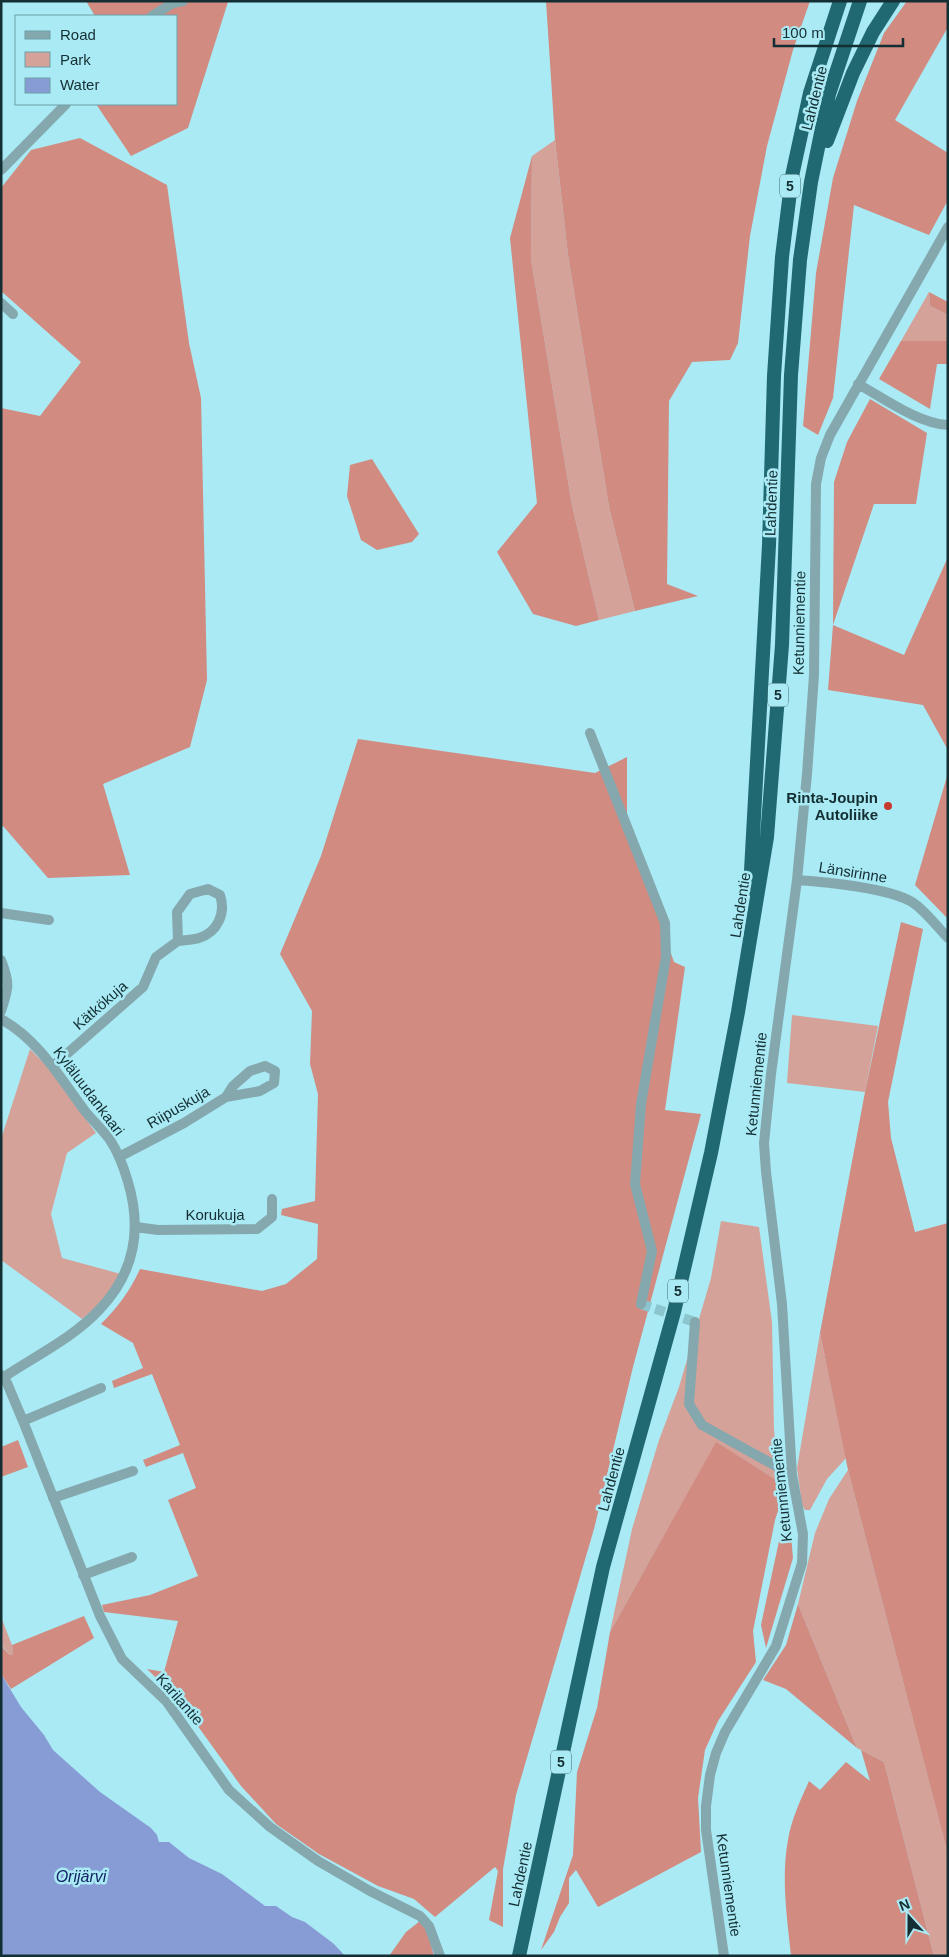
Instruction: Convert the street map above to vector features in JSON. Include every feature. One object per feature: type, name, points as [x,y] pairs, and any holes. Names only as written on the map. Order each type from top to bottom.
[{"type":"highway","name":"Lahdentie","points":[[738,1012],[755,837],[769,545],[774,376],[782,257],[792,176],[810,93],[840,1]]},
{"type":"highway","name":"Lahdentie","points":[[520,1956],[603,1567],[674,1312],[711,1153],[738,1012],[767,837],[782,645],[792,366],[800,260],[811,182],[829,94],[860,1]]},
{"type":"highway","points":[[811,182],[853,73],[873,32],[893,1]]},
{"type":"street","points":[[154,15],[173,3],[183,1]]},
{"type":"street","points":[[1,170],[65,105]]},
{"type":"street","name":"Ketunniementie","points":[[724,1956],[708,1853],[706,1806],[710,1775],[716,1753],[725,1732],[776,1646],[802,1563],[803,1534],[792,1475],[782,1304],[764,1143],[797,880],[807,774],[814,675],[816,484],[821,458],[830,435],[946,232]]},
{"type":"street","points":[[1,303],[13,314]]},
{"type":"street","points":[[858,384],[920,418],[948,425]]},
{"type":"street","points":[[590,733],[665,923],[666,957],[641,1104],[635,1184],[652,1251],[641,1304]]},
{"type":"street","name":"Länsirinne","points":[[797,880],[890,892],[921,909],[948,938]]},
{"type":"street","name":"Kätkökuja","points":[[53,1066],[143,987],[156,957],[178,941],[200,938],[216,927],[222,915],[224,905],[220,896],[208,889],[190,894],[177,912],[178,941]]},
{"type":"street","points":[[1,913],[49,920]]},
{"type":"street","points":[[1,960],[8,978],[9,989],[1,1011]]},
{"type":"street","name":"Kyläluudankaari","points":[[1,1019],[27,1038],[53,1066],[86,1112],[111,1141],[119,1157],[133,1199],[136,1228],[130,1260],[116,1289],[100,1309],[75,1331],[45,1352],[3,1376]]},
{"type":"street","name":"Riipuskuja","points":[[119,1157],[184,1123],[226,1097],[260,1091],[274,1083],[275,1071],[265,1066],[250,1071],[233,1086],[226,1097]]},
{"type":"street","name":"Korukuja","points":[[136,1228],[158,1230],[257,1229],[272,1217],[272,1199]]},
{"type":"street","points":[[695,1322],[689,1404],[702,1425],[792,1475]]},
{"type":"street","name":"Karilantie","points":[[3,1376],[23,1421],[83,1575],[108,1634],[122,1658],[167,1702],[229,1790],[270,1827],[318,1861],[370,1891],[420,1916],[429,1926],[440,1956]]},
{"type":"street","points":[[23,1421],[101,1388]]},
{"type":"street","points":[[53,1498],[133,1471]]},
{"type":"street","points":[[83,1575],[132,1557]]},
{"type":"green space","points":[[555,140],[568,255],[609,507],[635,611],[599,620],[572,505],[531,259],[532,156]]},
{"type":"green space","points":[[929,292],[930,306],[948,315],[948,341],[901,341]]},
{"type":"green space","points":[[792,1015],[878,1026],[865,1092],[787,1083]]},
{"type":"green space","points":[[30,1049],[46,1065],[96,1133],[67,1153],[51,1214],[62,1258],[121,1274],[102,1302],[82,1319],[1,1260],[1,1139]]},
{"type":"green space","points":[[721,1221],[759,1227],[772,1322],[774,1428],[778,1481],[716,1443],[610,1632],[632,1529],[659,1440],[679,1387],[711,1278]]},
{"type":"green space","points":[[820,1333],[846,1458],[827,1479],[810,1510],[805,1510],[802,1505],[797,1468]]},
{"type":"green space","points":[[848,1470],[948,1853],[948,1956],[934,1956],[884,1762],[857,1748],[798,1604],[815,1533],[829,1499]]},
{"type":"green space","points":[[1,1617],[12,1645],[13,1654],[10,1655],[1,1645]]},
{"type":"shaded area","points":[[86,1],[233,1],[228,2],[188,128],[131,156],[97,105],[178,105],[178,15],[94,15]]},
{"type":"shaded area","points":[[546,1],[810,1],[793,50],[767,146],[750,236],[738,343],[730,360],[692,362],[669,401],[667,584],[698,596],[635,611],[609,507],[568,255],[555,140]]},
{"type":"shaded area","points":[[907,1],[948,1],[948,27],[895,120],[948,153],[948,200],[929,235],[854,205],[833,398],[818,435],[803,426],[816,273],[833,178],[857,101],[884,33]]},
{"type":"shaded area","points":[[80,138],[167,185],[189,343],[201,398],[207,680],[190,747],[103,784],[130,875],[48,878],[1,826],[1,408],[40,416],[81,362],[1,291],[1,188],[31,150]]},
{"type":"shaded area","points":[[532,156],[531,259],[572,505],[599,620],[576,626],[533,614],[497,552],[537,503],[510,238]]},
{"type":"shaded area","points":[[929,292],[948,302],[948,315],[930,306]]},
{"type":"shaded area","points":[[901,341],[948,341],[948,364],[937,364],[930,409],[879,379]]},
{"type":"shaded area","points":[[870,399],[927,433],[916,504],[874,504],[833,625],[834,482],[847,442]]},
{"type":"shaded area","points":[[372,459],[419,534],[412,542],[377,550],[361,540],[347,496],[350,465]]},
{"type":"shaded area","points":[[948,557],[948,750],[923,705],[828,690],[833,625],[904,655]]},
{"type":"shaded area","points":[[358,739],[595,773],[627,757],[627,826],[674,962],[685,967],[665,1110],[701,1114],[633,1367],[594,1529],[516,1795],[503,1869],[503,1927],[489,1920],[498,1871],[495,1867],[435,1917],[414,1899],[378,1886],[319,1854],[276,1824],[241,1786],[179,1700],[147,1669],[164,1672],[178,1621],[104,1612],[102,1605],[150,1595],[198,1576],[168,1500],[196,1488],[183,1453],[146,1467],[143,1460],[180,1445],[152,1374],[114,1388],[112,1381],[143,1368],[133,1343],[101,1324],[123,1298],[140,1269],[262,1291],[286,1284],[317,1259],[318,1224],[281,1215],[282,1209],[315,1201],[318,1094],[310,1064],[312,1011],[280,954],[321,856]]},
{"type":"shaded area","points":[[948,773],[948,919],[915,885]]},
{"type":"shaded area","points":[[901,922],[923,929],[888,1102],[891,1138],[915,1232],[948,1223],[948,1854],[848,1470],[820,1333],[865,1092]]},
{"type":"shaded area","points":[[18,1440],[28,1467],[1,1477],[1,1447]]},
{"type":"shaded area","points":[[716,1442],[778,1481],[780,1505],[775,1520],[753,1631],[756,1662],[718,1721],[705,1750],[698,1798],[701,1852],[598,1907],[576,1870],[569,1878],[569,1903],[560,1917],[554,1932],[541,1950],[573,1855],[577,1772],[597,1708],[610,1632]]},
{"type":"shaded area","points":[[784,1518],[790,1523],[793,1558],[766,1648],[761,1625]]},
{"type":"shaded area","points":[[798,1604],[857,1748],[786,1689],[763,1680],[786,1645]]},
{"type":"shaded area","points":[[84,1616],[94,1638],[11,1689],[1,1674],[1,1646],[10,1655],[13,1654],[12,1645]]},
{"type":"shaded area","points":[[861,1750],[884,1762],[934,1956],[791,1956],[785,1898],[785,1869],[789,1832],[794,1817],[809,1781],[820,1790],[846,1762],[870,1781]]},
{"type":"shaded area","points":[[420,1921],[427,1931],[434,1956],[389,1956],[406,1932]]},
{"type":"water","name":"Orijärvi","points":[[1,1674],[21,1707],[44,1735],[53,1750],[100,1792],[151,1828],[157,1835],[159,1842],[169,1842],[189,1858],[222,1874],[265,1906],[276,1906],[292,1917],[305,1922],[334,1944],[345,1956],[1,1956]]},
{"type":"tunnel","points":[[641,1304],[695,1322]]},
{"type":"place","name":"Rinta-Joupin Autoliike","points":[[888,806]]}]
